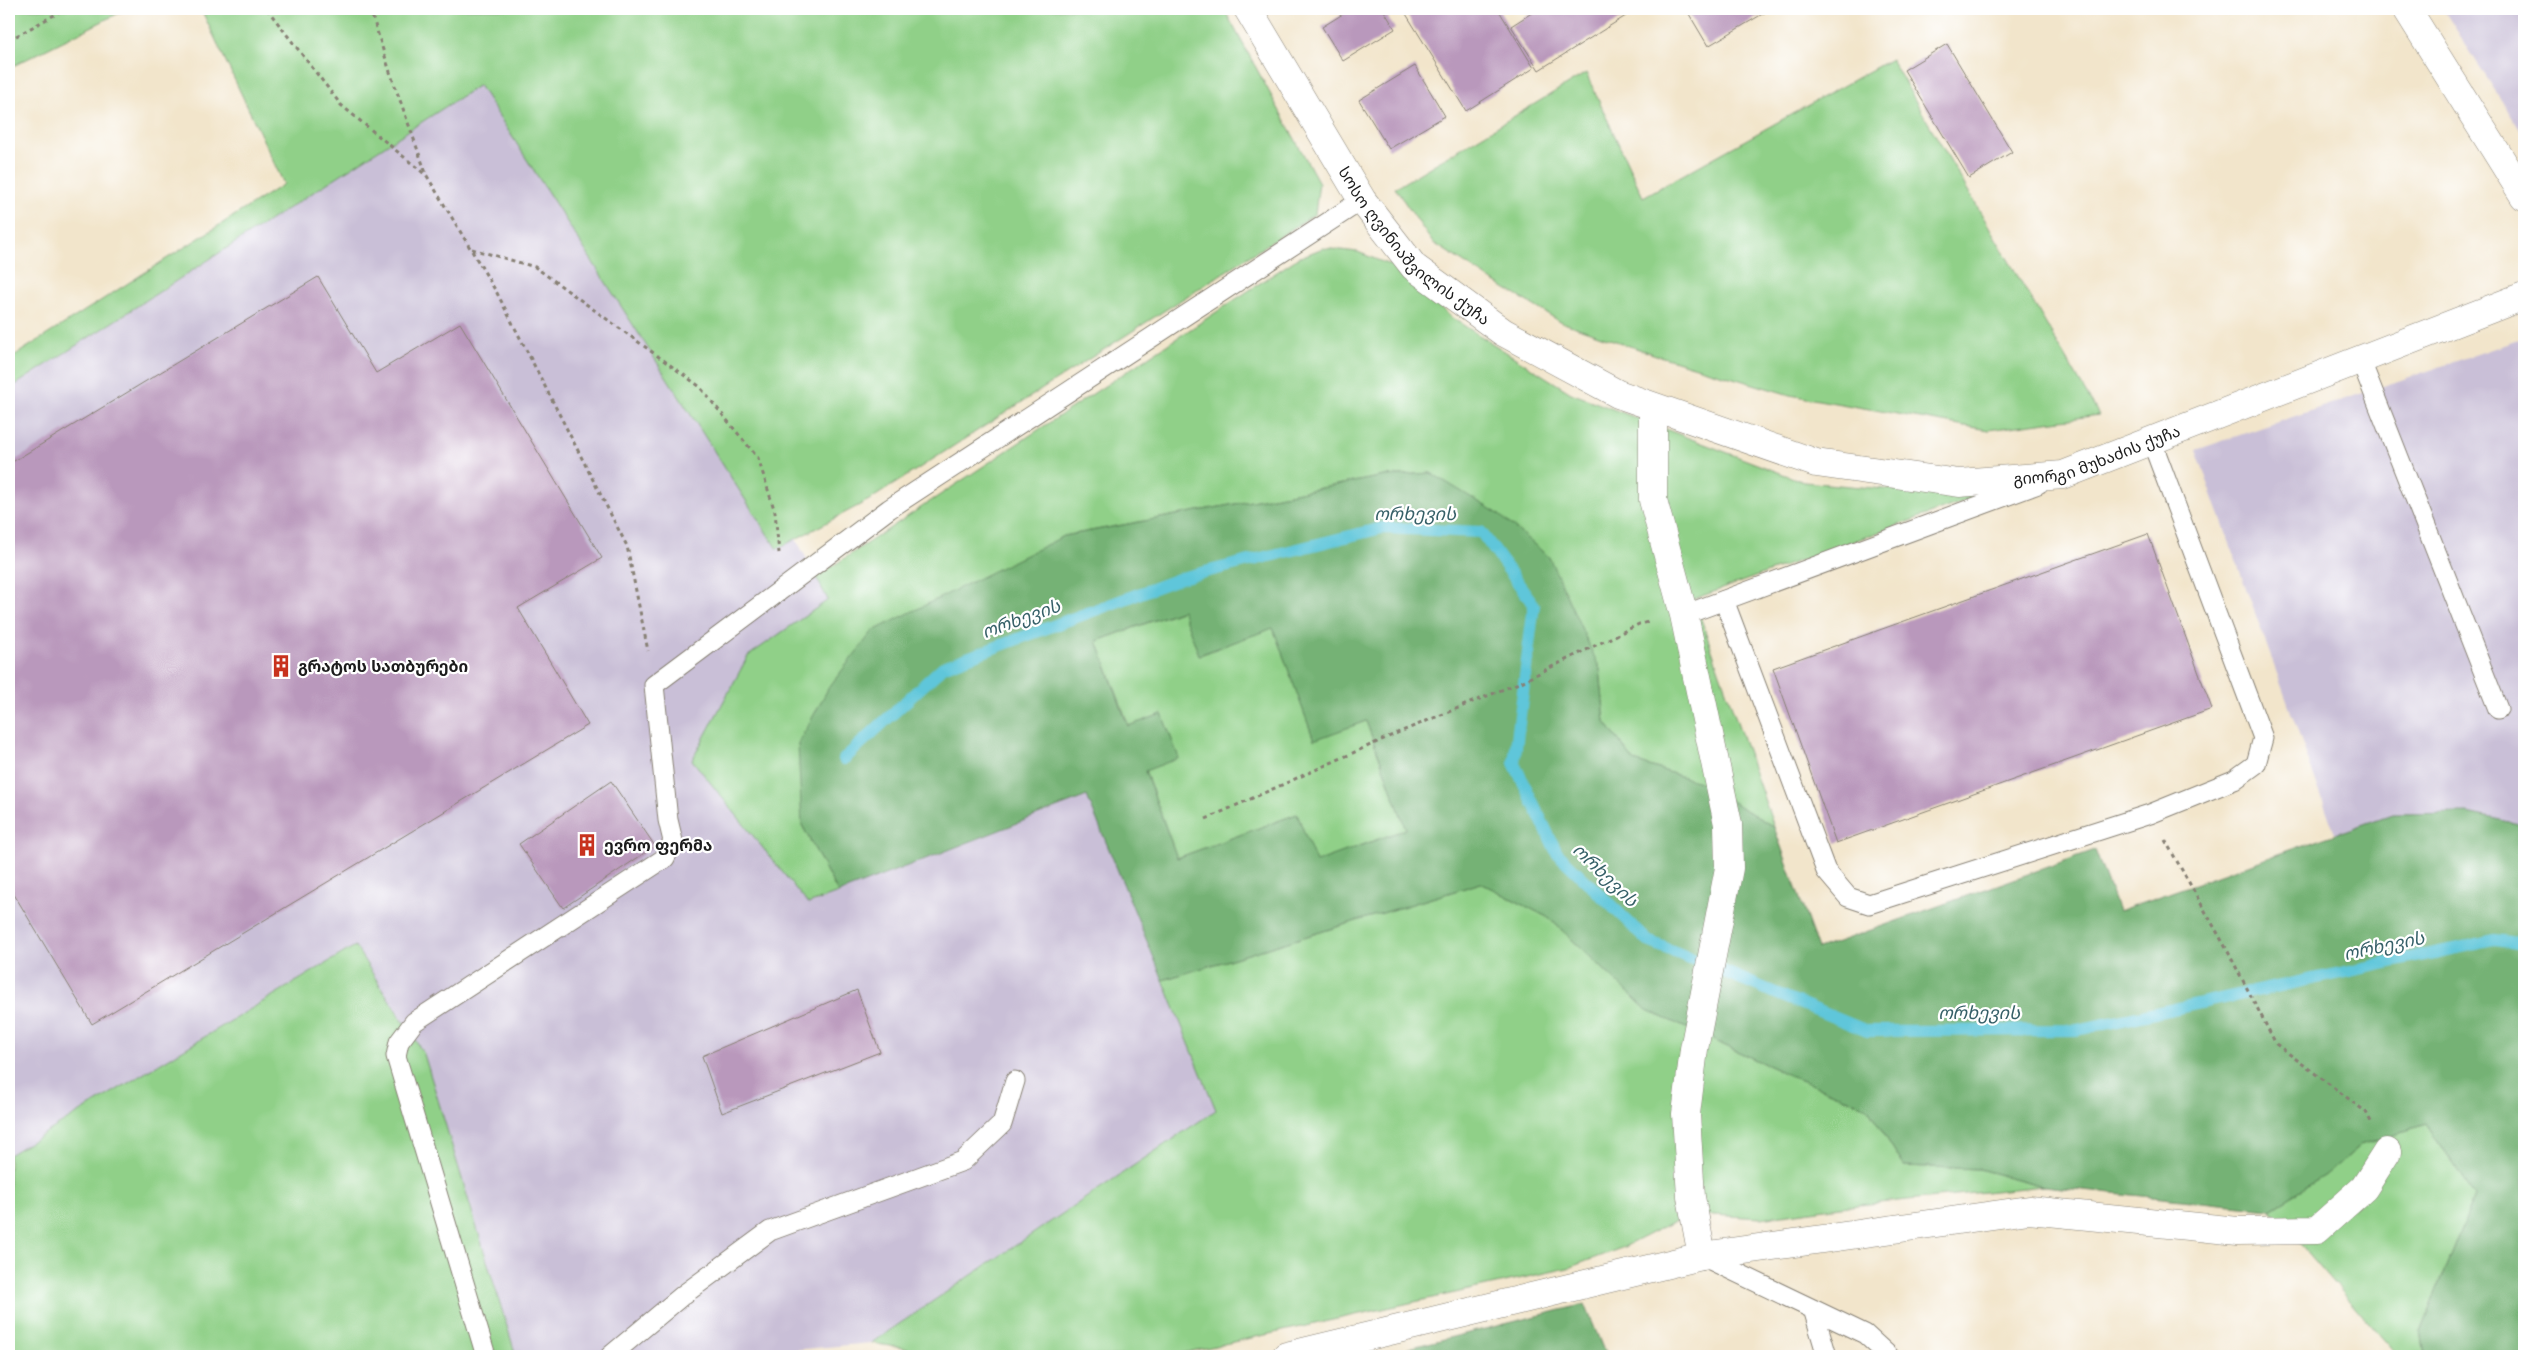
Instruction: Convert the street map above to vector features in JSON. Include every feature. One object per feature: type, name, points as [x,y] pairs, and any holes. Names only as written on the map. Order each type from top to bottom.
[{"type":"street","name":"სოსო ღვინიაშვილის ქუჩა","points":[[1248,9],[1362,200],[1414,267],[1503,332],[1618,394],[1653,407]]},
{"type":"street","points":[[2407,9],[2524,196]]},
{"type":"street","name":"გიორგი მუხაძის ქუჩა","points":[[1653,407],[1816,463],[1959,483],[2063,475],[2361,361],[2524,296]]},
{"type":"street","points":[[1653,407],[1653,500],[1684,615],[1728,824],[1729,868],[1694,1049],[1686,1114],[1691,1197],[1702,1256]]},
{"type":"street","points":[[1286,1356],[1702,1256],[2029,1210],[2238,1231],[2317,1230],[2364,1188],[2387,1152]]},
{"type":"lane","points":[[486,1356],[396,1056],[398,1042],[414,1022],[665,858],[673,841],[668,820],[654,686],[893,506],[1362,200]]},
{"type":"lane","points":[[2361,361],[2498,709]]},
{"type":"lane","points":[[1724,600],[1826,871],[1848,897],[1869,904],[2150,814],[2234,780],[2256,764],[2263,738],[2152,442]]},
{"type":"lane","points":[[1684,615],[2063,475]]},
{"type":"lane","points":[[610,1356],[683,1295],[770,1231],[963,1161],[1002,1124],[1016,1081]]},
{"type":"lane","points":[[1702,1256],[1865,1334],[1889,1356]]},
{"type":"lane","points":[[1813,1309],[1827,1356]]},
{"type":"path","points":[[9,40],[65,9]]},
{"type":"path","points":[[267,9],[341,105],[428,176]]},
{"type":"path","points":[[370,9],[390,72],[428,176],[497,293],[627,546],[654,686]]},
{"type":"path","points":[[471,249],[535,267],[699,386],[758,458],[775,512],[782,589]]},
{"type":"path","points":[[1206,820],[1395,734],[1530,678],[1639,624],[1684,615]]},
{"type":"path","points":[[2150,814],[2226,948],[2276,1044],[2366,1112],[2387,1152]]},
{"type":"shaded area","points":[[2443,9],[2524,9],[2524,136]]},
{"type":"shaded area","points":[[479,85],[777,549],[796,539],[829,600],[748,656],[809,904],[1088,796],[1216,1110],[871,1343],[724,1356],[516,1356],[424,1054],[355,946],[9,1155],[9,389]]},
{"type":"shaded area","points":[[2524,338],[2524,825],[2467,813],[2392,814],[2335,834],[2196,450]]},
{"type":"green space","points":[[9,9],[127,9],[9,68]]},
{"type":"green space","points":[[201,9],[1224,9],[1319,183],[1315,214],[871,499],[777,549],[479,85],[9,389],[9,359],[284,184]]},
{"type":"green space","points":[[1891,59],[2099,415],[1988,430],[1790,395],[1656,355],[1561,322],[1491,280],[1432,242],[1395,188],[1586,73],[1643,197]]},
{"type":"green space","points":[[1323,248],[1358,252],[1397,268],[1452,318],[1571,393],[1804,482],[1976,497],[1694,599],[1774,827],[1699,782],[1634,761],[1605,722],[1600,669],[1431,473],[1385,476],[1064,536],[802,825],[838,893],[808,904],[692,760],[748,656],[828,600],[816,577],[1298,258]]},
{"type":"green space","points":[[1431,473],[1497,513],[1549,557],[1600,669],[1605,722],[1634,761],[1699,782],[1774,827],[1818,949],[2095,850],[2118,911],[2392,814],[2467,813],[2524,825],[2524,1356],[2425,1356],[2421,1330],[2474,1196],[2426,1124],[2361,1145],[2329,1173],[2270,1209],[2043,1186],[1979,1169],[1904,1166],[1867,1107],[1789,1075],[1647,1010],[1549,918],[1481,883],[1163,980],[1087,796],[838,893],[802,825],[798,744],[829,687],[873,631],[1064,536],[1385,476]],"holes":[[[1182,610],[1199,655],[1273,628],[1314,740],[1366,721],[1406,829],[1316,862],[1297,814],[1177,858],[1145,771],[1179,758],[1162,714],[1128,726],[1097,641]]]},
{"type":"green space","points":[[1183,610],[1200,655],[1273,627],[1314,739],[1366,721],[1406,829],[1315,863],[1297,814],[1177,858],[1145,770],[1178,757],[1162,714],[1129,726],[1097,641]]},
{"type":"green space","points":[[1481,883],[1549,918],[1647,1010],[1789,1075],[1867,1107],[1904,1166],[1979,1169],[2043,1186],[1840,1207],[1761,1218],[1713,1215],[1673,1222],[1624,1247],[1568,1268],[1170,1356],[952,1356],[871,1343],[1216,1110],[1163,980]]},
{"type":"green space","points":[[355,946],[424,1054],[516,1356],[9,1356],[9,1155]]},
{"type":"green space","points":[[2426,1124],[2474,1196],[2421,1330],[2425,1356],[2398,1356],[2270,1209],[2329,1173],[2361,1145]]},
{"type":"green space","points":[[1585,1304],[1606,1356],[1376,1356]]},
{"type":"building","points":[[1351,9],[1383,9],[1395,29],[1343,61],[1322,27]]},
{"type":"building","points":[[1403,9],[1498,9],[1534,68],[1466,111]]},
{"type":"building","points":[[1538,9],[1637,9],[1539,70],[1511,26]]},
{"type":"building","points":[[1686,9],[1771,9],[1708,46]]},
{"type":"building","points":[[1947,44],[2012,152],[1969,178],[1904,70]]},
{"type":"building","points":[[1415,66],[1445,116],[1389,149],[1359,100]]},
{"type":"building","name":"გრატოს სათბურები","points":[[318,277],[376,373],[460,323],[602,558],[518,608],[588,725],[92,1024],[9,886],[9,464]]},
{"type":"building","points":[[2148,534],[2212,709],[1836,843],[1773,668]]},
{"type":"building","name":"ევრო ფერმა","points":[[611,781],[655,846],[563,908],[519,844]]},
{"type":"building","points":[[857,990],[880,1052],[722,1113],[702,1056]]},
{"type":"waterway","name":"ორხევის","points":[[844,759],[943,667],[1181,578],[1382,528],[1481,532],[1534,605],[1514,763],[1557,853],[1648,941],[1702,963]]},
{"type":"waterway","name":"ორხევის","points":[[2252,992],[2495,940],[2524,944]]},
{"type":"waterway","name":"ორხევის","points":[[1720,970],[1867,1031],[2077,1030],[2247,993]]},
{"type":"place","name":"გრატოს სათბურები","points":[[281,666]]},
{"type":"place","name":"ევრო ფერმა","points":[[587,845]]}]
